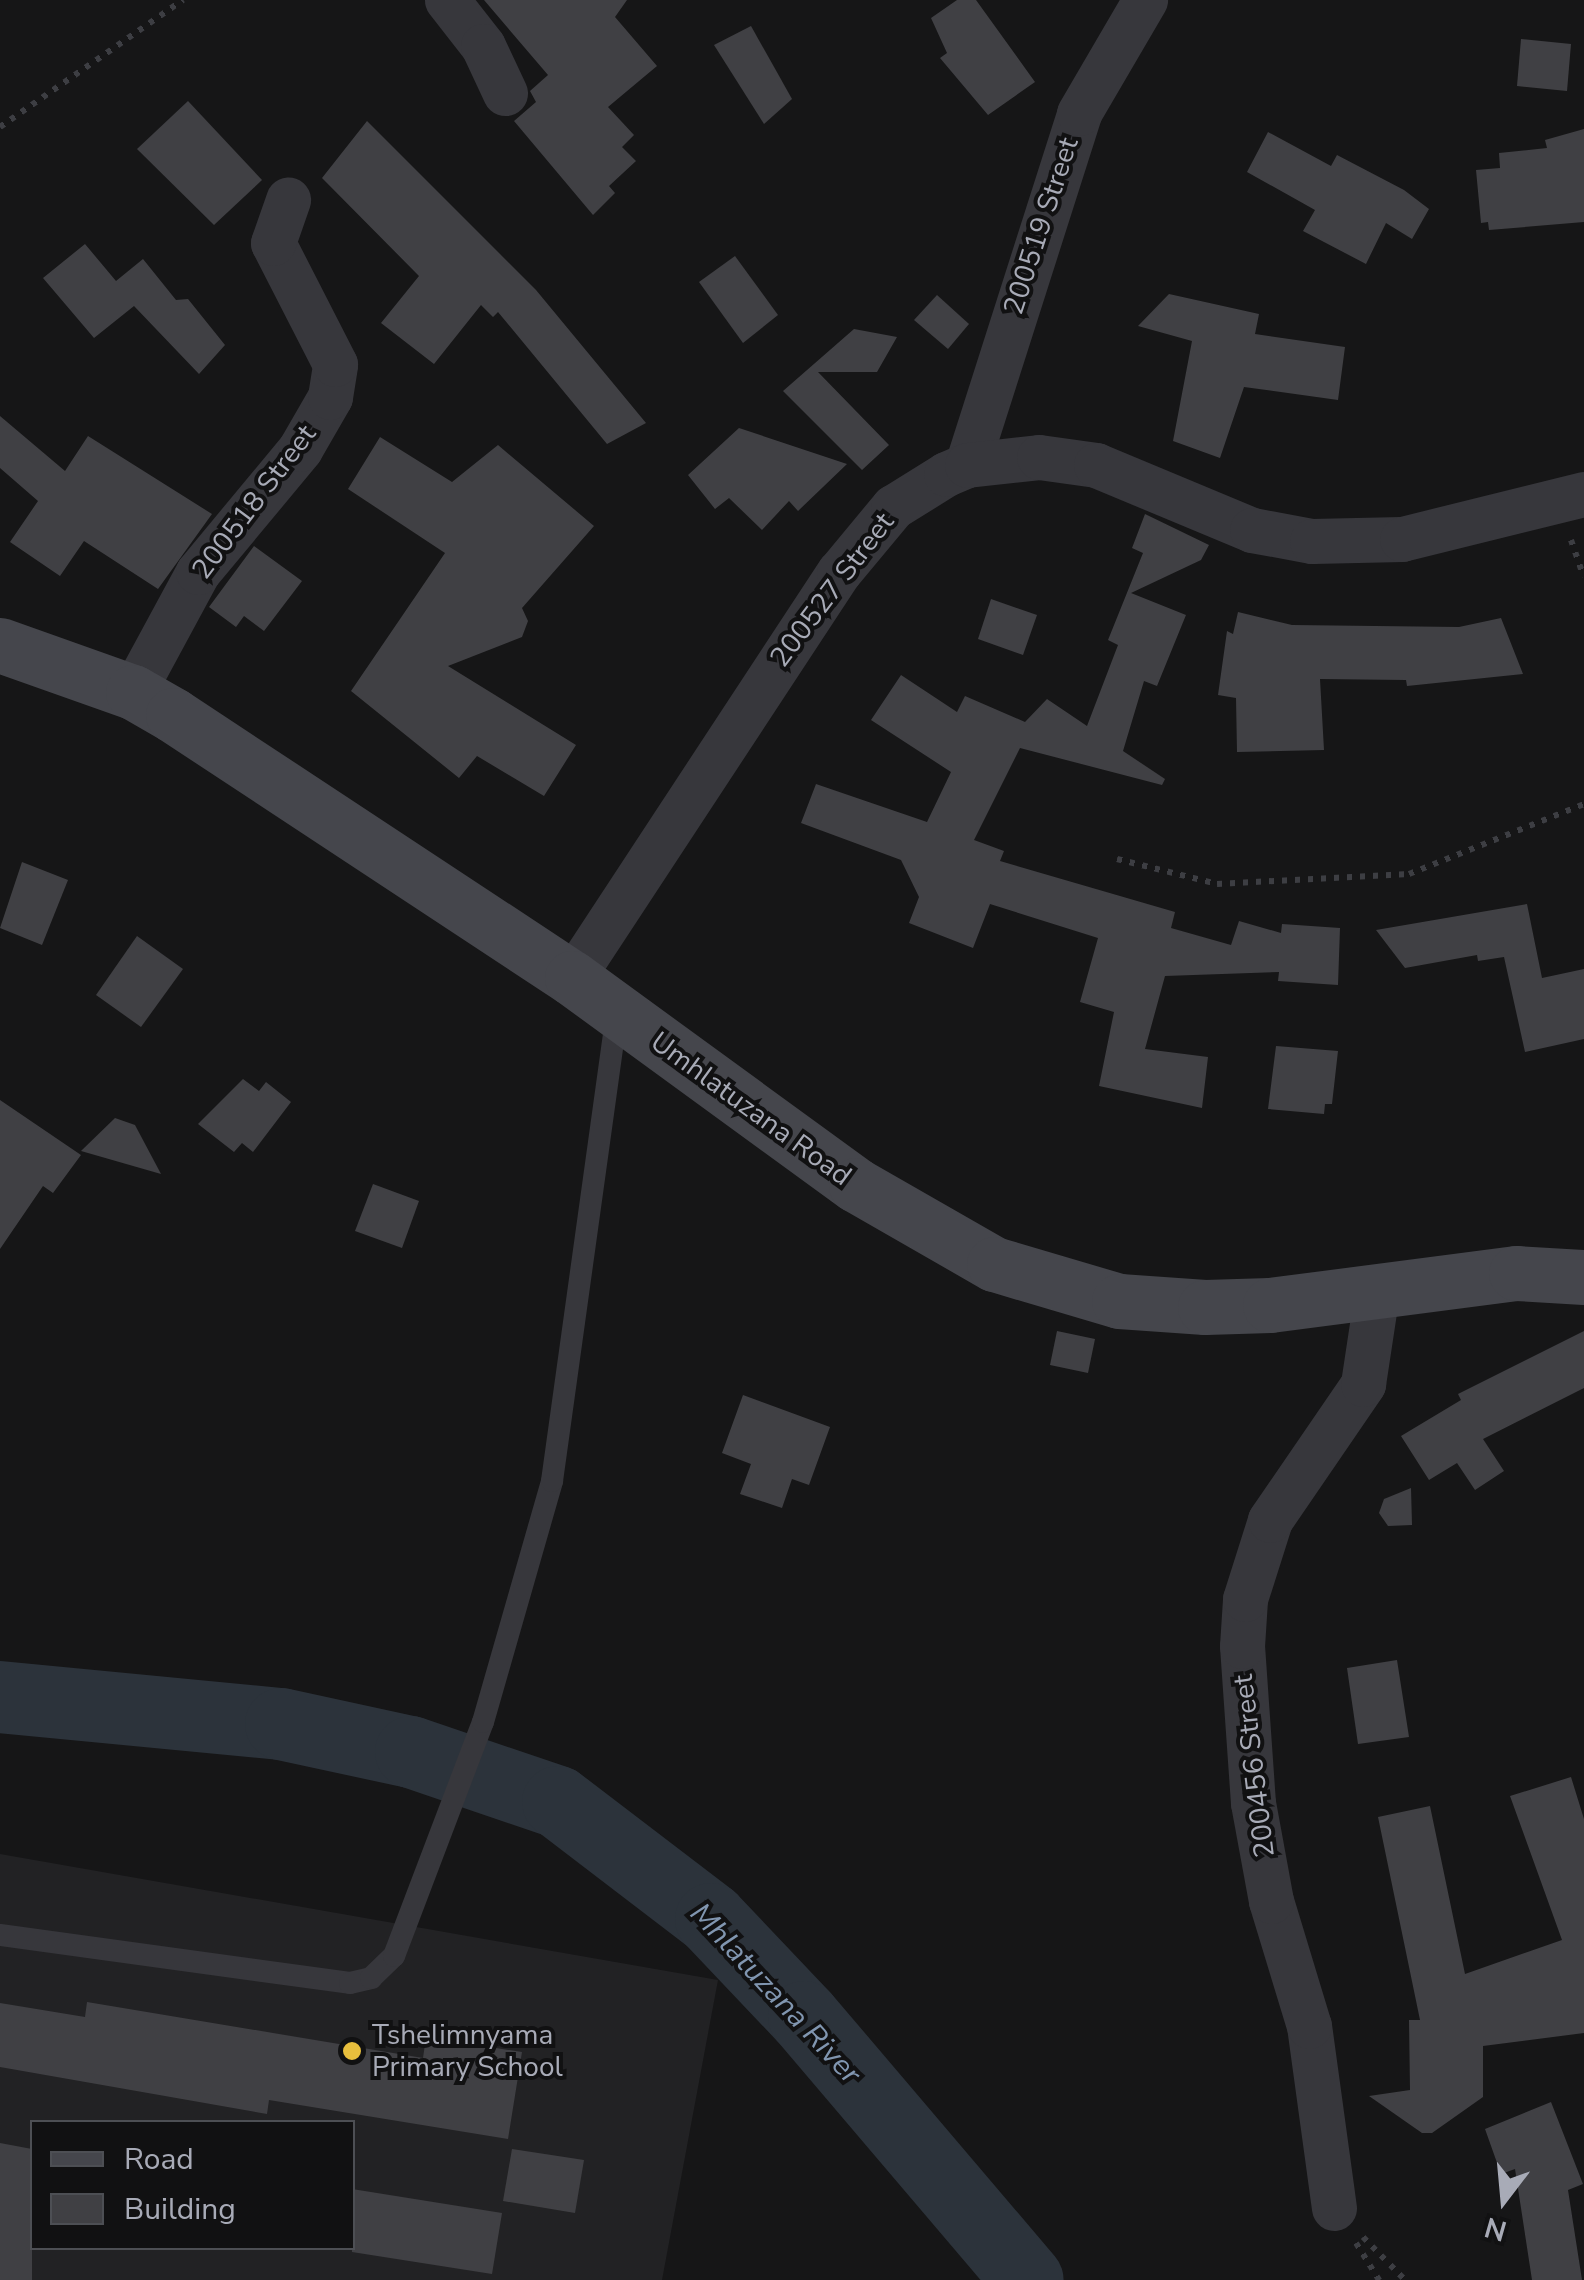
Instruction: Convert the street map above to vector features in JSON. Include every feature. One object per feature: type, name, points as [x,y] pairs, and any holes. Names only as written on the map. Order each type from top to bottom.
[{"type":"street","points":[[447,0],[483,46],[505,93]]},
{"type":"street","name":"200519 Street","points":[[967,465],[1079,113],[1145,0]]},
{"type":"street","name":"200518 Street","points":[[133,692],[198,572],[300,449],[330,397],[334,364],[273,243],[288,200]]},
{"type":"street","name":"200527 Street","points":[[572,978],[839,572],[893,507],[967,465],[1039,457],[1096,465],[1252,530],[1312,541],[1402,539],[1584,494]]},
{"type":"street","name":"Umhlatuzana Road","points":[[0,645],[133,692],[572,978],[856,1185],[994,1264],[1119,1301],[1270,1305],[1516,1273],[1584,1277]]},
{"type":"street","name":"200456 Street","points":[[1334,2208],[1309,2026],[1271,1900],[1253,1804],[1242,1646],[1246,1599],[1270,1520],[1363,1384],[1377,1291]]},
{"type":"lane","points":[[0,1936],[334,1982],[370,1978],[402,1943],[484,1722],[552,1482],[617,1011]]},
{"type":"path","points":[[0,127],[183,0]]},
{"type":"path","points":[[1116,859],[1217,884],[1410,874],[1584,804]]},
{"type":"path","points":[[1334,2208],[1405,2280]]},
{"type":"shaded area","name":"Tshelimnyama Primary School","points":[[0,1854],[718,1980],[662,2280],[0,2280]]},
{"type":"building","points":[[484,0],[627,0],[615,17],[657,66],[608,107],[634,135],[622,147],[636,161],[609,186],[615,193],[593,215],[514,121],[536,102],[530,91],[548,75]]},
{"type":"building","points":[[957,0],[976,0],[1035,82],[988,115],[940,58],[947,53],[931,18]]},
{"type":"building","points":[[751,26],[792,99],[764,124],[714,45]]},
{"type":"building","points":[[1521,39],[1571,44],[1567,91],[1517,86]]},
{"type":"building","points":[[188,101],[262,180],[214,225],[137,149]]},
{"type":"building","points":[[367,121],[536,290],[646,423],[607,444],[498,312],[493,317],[481,305],[434,364],[381,323],[419,276],[322,178]]},
{"type":"building","points":[[1584,129],[1584,222],[1489,230],[1488,222],[1481,223],[1476,170],[1500,168],[1499,153],[1547,148],[1545,140]]},
{"type":"building","points":[[1268,132],[1331,166],[1337,155],[1404,190],[1429,209],[1412,239],[1386,223],[1366,264],[1303,231],[1315,210],[1247,172]]},
{"type":"building","points":[[85,244],[116,281],[143,259],[176,300],[188,299],[225,345],[199,374],[134,306],[94,338],[43,278]]},
{"type":"building","points":[[735,256],[778,315],[743,343],[699,282]]},
{"type":"building","points":[[1169,294],[1259,314],[1255,334],[1345,347],[1338,400],[1244,387],[1220,458],[1173,441],[1192,341],[1138,326]]},
{"type":"building","points":[[937,295],[969,324],[948,349],[914,320]]},
{"type":"building","points":[[854,329],[897,337],[877,372],[818,372],[889,445],[862,470],[783,391]]},
{"type":"building","points":[[0,416],[65,471],[88,436],[212,514],[158,589],[84,541],[60,576],[10,542],[38,501],[0,468]]},
{"type":"building","points":[[739,428],[847,464],[798,511],[789,501],[762,530],[729,498],[715,509],[688,475]]},
{"type":"building","points":[[380,437],[452,482],[498,445],[594,526],[522,608],[528,621],[522,637],[448,666],[576,745],[544,796],[477,756],[459,778],[351,691],[445,553],[348,489]]},
{"type":"building","points":[[1145,514],[1209,545],[1201,560],[1131,593],[1186,615],[1157,686],[1144,681],[1123,751],[1165,779],[1162,785],[1020,748],[974,840],[1004,851],[1000,861],[1175,912],[1171,928],[1231,945],[1239,921],[1281,933],[1282,924],[1340,928],[1338,985],[1278,981],[1279,972],[1165,976],[1145,1049],[1208,1057],[1202,1108],[1099,1086],[1114,1012],[1080,1002],[1098,938],[990,904],[973,948],[909,923],[919,897],[901,860],[801,823],[816,784],[927,822],[951,772],[871,720],[901,675],[957,712],[965,696],[1025,722],[1047,699],[1087,726],[1118,645],[1108,640],[1143,553],[1132,548]]},
{"type":"building","points":[[254,546],[302,581],[264,631],[244,616],[236,627],[209,607]]},
{"type":"building","points":[[991,599],[1037,615],[1023,655],[978,639]]},
{"type":"building","points":[[1238,612],[1292,625],[1459,627],[1501,618],[1523,674],[1407,686],[1406,680],[1320,679],[1324,750],[1237,752],[1236,698],[1218,695],[1227,631],[1233,634]]},
{"type":"building","points":[[22,862],[68,880],[42,945],[0,928]]},
{"type":"building","points":[[1527,904],[1542,978],[1584,969],[1584,1039],[1525,1052],[1504,957],[1478,961],[1477,955],[1405,968],[1376,930]]},
{"type":"building","points":[[137,936],[183,969],[141,1027],[96,995]]},
{"type":"building","points":[[1276,1046],[1338,1051],[1332,1104],[1325,1104],[1324,1114],[1268,1109]]},
{"type":"building","points":[[243,1079],[259,1091],[266,1082],[291,1102],[253,1152],[242,1143],[234,1152],[198,1124]]},
{"type":"building","points":[[0,1100],[81,1155],[53,1193],[43,1186],[0,1249]]},
{"type":"building","points":[[115,1118],[135,1125],[161,1174],[81,1151]]},
{"type":"building","points":[[373,1184],[419,1201],[402,1248],[355,1231]]},
{"type":"building","points":[[1057,1331],[1095,1339],[1088,1373],[1050,1365]]},
{"type":"building","points":[[1584,1331],[1584,1388],[1483,1439],[1504,1471],[1475,1490],[1457,1463],[1429,1480],[1401,1436],[1461,1400],[1458,1394]]},
{"type":"building","points":[[743,1395],[830,1427],[809,1485],[792,1479],[782,1508],[740,1494],[751,1464],[722,1453]]},
{"type":"building","points":[[1411,1488],[1412,1525],[1388,1526],[1379,1513],[1384,1499]]},
{"type":"building","points":[[1397,1660],[1409,1737],[1358,1744],[1347,1668]]},
{"type":"building","points":[[1571,1777],[1584,1819],[1584,2033],[1483,2046],[1483,2097],[1432,2133],[1422,2133],[1369,2096],[1410,2090],[1409,2020],[1420,2020],[1378,1817],[1430,1806],[1465,1974],[1562,1940],[1510,1796]]},
{"type":"building","points":[[87,2002],[423,2058],[426,2037],[522,2052],[508,2139],[269,2100],[267,2114],[0,2067],[0,2003],[85,2017]]},
{"type":"building","points":[[1551,2102],[1583,2184],[1568,2190],[1582,2280],[1532,2280],[1515,2169],[1501,2174],[1485,2129]]},
{"type":"building","points":[[0,2143],[30,2149],[32,2280],[0,2280]]},
{"type":"building","points":[[512,2149],[584,2160],[575,2213],[503,2201]]},
{"type":"building","points":[[355,2189],[502,2213],[492,2274],[352,2252]]},
{"type":"waterway","name":"Mhlatuzana River","points":[[0,1697],[281,1724],[411,1752],[558,1802],[711,1919],[804,2017],[1028,2280]]},
{"type":"place","name":"Tshelimnyama Primary School","points":[[352,2051]]}]
